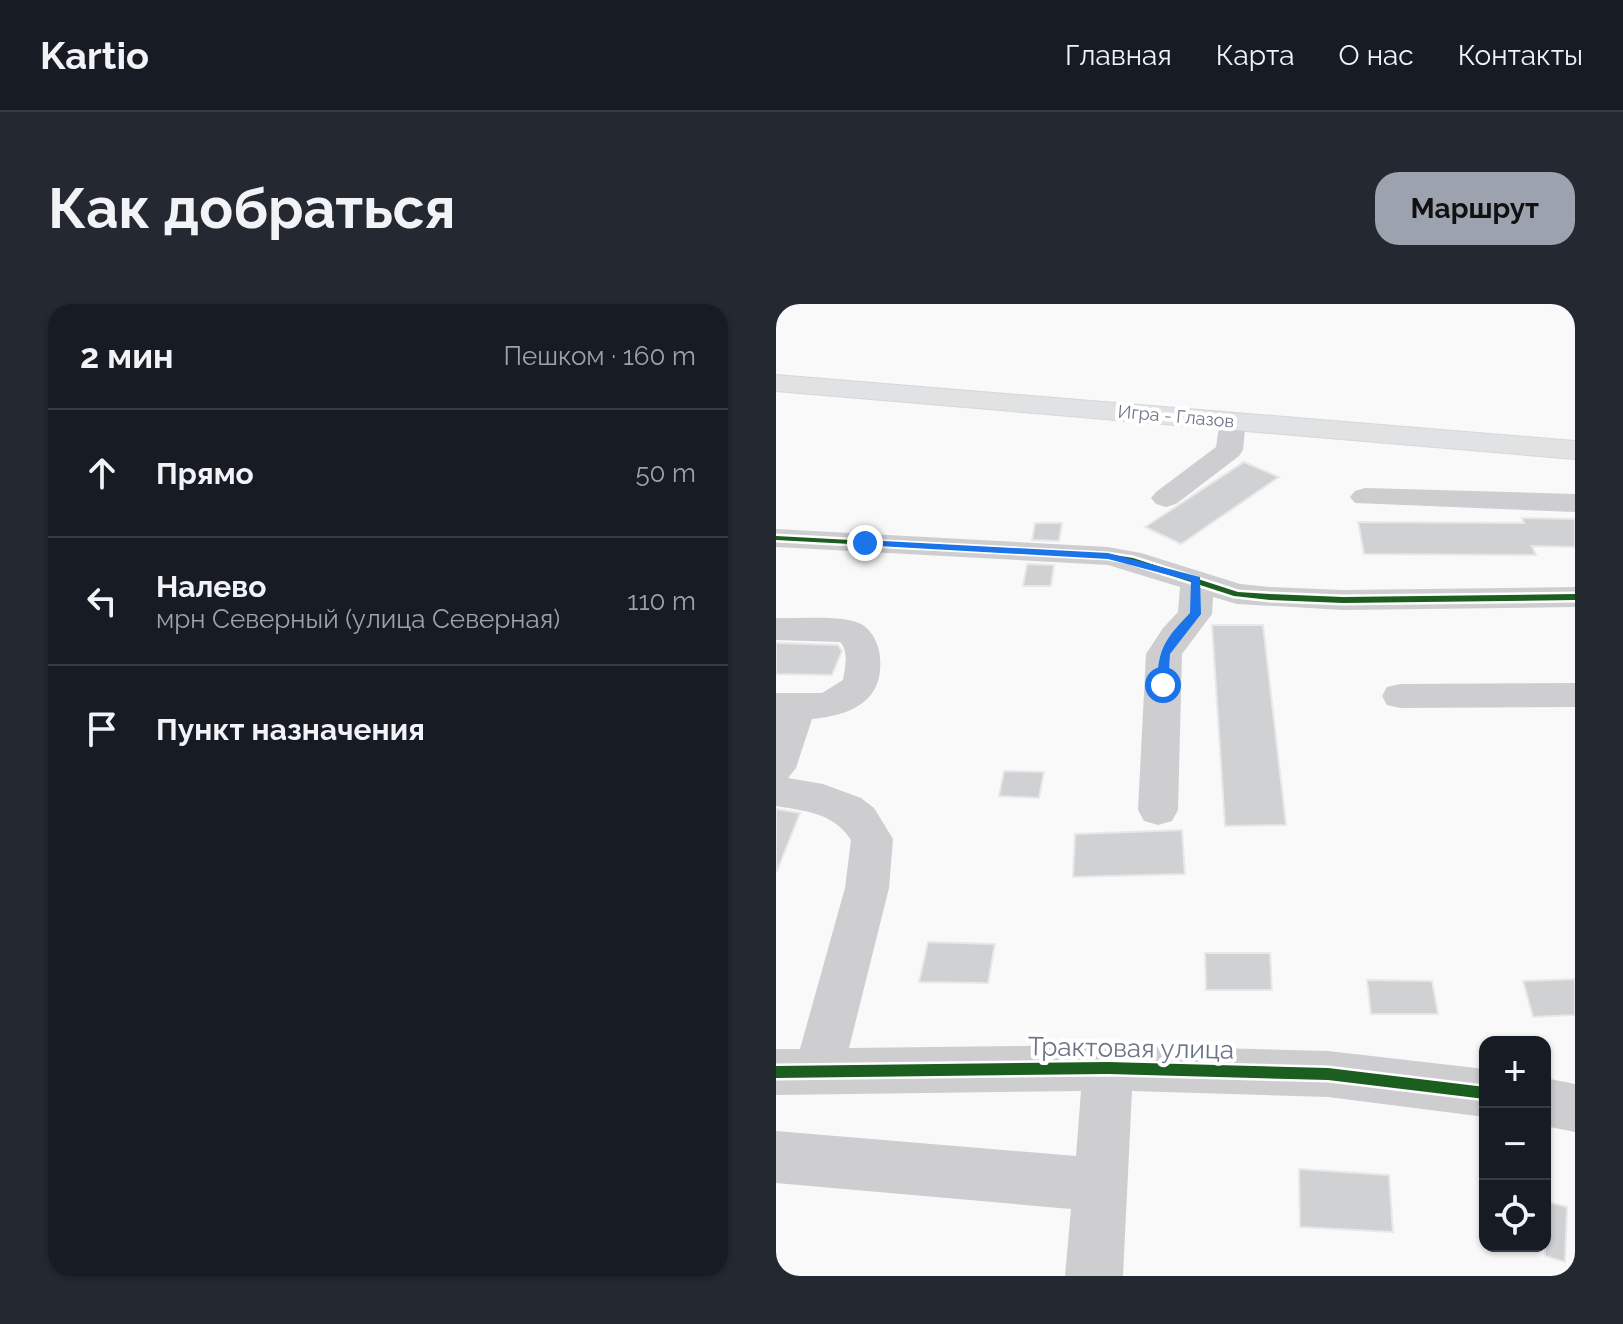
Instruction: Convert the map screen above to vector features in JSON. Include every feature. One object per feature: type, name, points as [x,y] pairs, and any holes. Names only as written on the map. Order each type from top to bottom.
[{"type":"main road","name":"Игра - Глазов","points":[[776,383],[1575,450]]},
{"type":"street","points":[[1166,498],[1229,450],[1233,420]]},
{"type":"street","points":[[1365,497],[1575,503]]},
{"type":"street","points":[[776,538],[1108,556],[1237,594],[1270,597],[1343,600],[1575,597]]},
{"type":"street","points":[[1158,810],[1164,654],[1195,614],[1197,580]]},
{"type":"street","points":[[776,629],[847,631],[857,635],[862,645],[861,685],[849,696],[828,706],[787,706],[776,768]]},
{"type":"street","points":[[1400,696],[1575,695]]},
{"type":"street","points":[[776,791],[823,799],[847,809],[859,819],[872,839],[867,888],[787,1073]]},
{"type":"street","points":[[1094,1276],[1108,1068]]},
{"type":"street","name":"Трактовая улица","points":[[787,1073],[1108,1068],[1328,1074],[1479,1092]]},
{"type":"street","points":[[1551,1103],[1575,1108]]},
{"type":"street","points":[[776,1157],[1099,1185]]},
{"type":"building","points":[[1244,462],[1279,477],[1181,544],[1145,527]]},
{"type":"building","points":[[1522,518],[1575,519],[1575,547],[1532,546],[1536,555],[1364,554],[1358,522],[1524,523]]},
{"type":"building","points":[[1035,523],[1062,523],[1059,541],[1032,540]]},
{"type":"building","points":[[1027,564],[1054,565],[1051,586],[1023,586]]},
{"type":"building","points":[[1212,625],[1263,625],[1286,825],[1225,826]]},
{"type":"building","points":[[776,643],[838,645],[842,651],[832,675],[776,674]]},
{"type":"building","points":[[1004,771],[1044,772],[1039,798],[999,796]]},
{"type":"building","points":[[776,809],[800,813],[777,871],[776,870]]},
{"type":"building","points":[[1182,830],[1185,874],[1073,877],[1075,834]]},
{"type":"building","points":[[928,942],[995,944],[988,983],[919,982]]},
{"type":"building","points":[[1205,953],[1270,953],[1272,990],[1206,990]]},
{"type":"building","points":[[1575,979],[1575,1015],[1533,1017],[1523,981]]},
{"type":"building","points":[[1367,980],[1432,981],[1438,1014],[1371,1014]]},
{"type":"building","points":[[1299,1169],[1389,1175],[1393,1232],[1300,1227]]},
{"type":"building","points":[[1551,1203],[1567,1207],[1565,1262],[1545,1256],[1545,1252],[1551,1252]]},
{"type":"cycle path","points":[[776,538],[1108,556],[1237,594],[1270,597],[1343,600],[1575,597]]},
{"type":"cycle path","points":[[776,1072],[1108,1068],[1328,1074],[1479,1092]]},
{"type":"route","points":[[865,543],[1108,556],[1197,580],[1195,614],[1164,654],[1163,685]]}]
